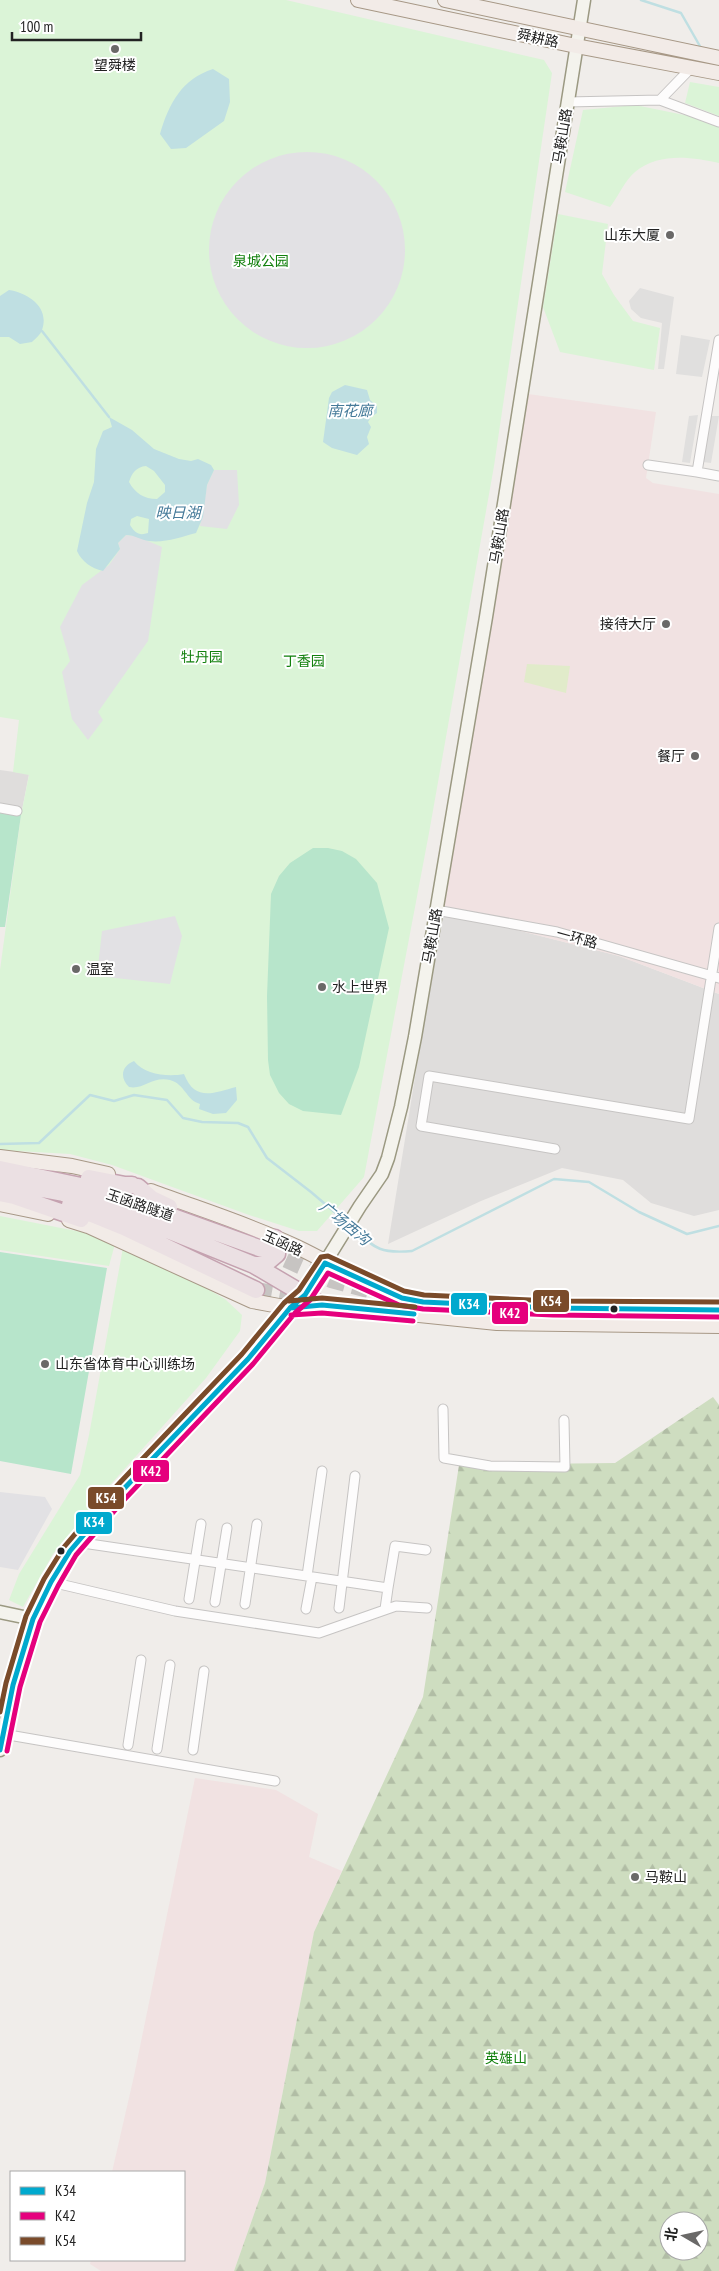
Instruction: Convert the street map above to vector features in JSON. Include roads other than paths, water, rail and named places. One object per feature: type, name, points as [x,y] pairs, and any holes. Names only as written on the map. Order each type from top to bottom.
[{"type":"highway","points":[[0,1182],[30,1167],[135,1186],[152,1199],[236,1239]]},
{"type":"highway","points":[[12,1175],[113,1208],[254,1265],[322,1305]]},
{"type":"highway","name":"玉函路隧道","points":[[12,1175],[95,1189],[262,1249]]},
{"type":"highway","name":"玉函路隧道","points":[[12,1175],[256,1290]]},
{"type":"highway","points":[[0,1193],[60,1211],[127,1235],[217,1275],[235,1280]]},
{"type":"highway","points":[[254,1265],[264,1265],[276,1254],[275,1238]]},
{"type":"main road","name":"舜耕路","points":[[358,0],[576,46],[719,73]]},
{"type":"main road","name":"舜耕路","points":[[445,0],[580,27],[718,58]]},
{"type":"main road","name":"马鞍山路","points":[[0,1750],[12,1685],[33,1619],[51,1582],[76,1542],[116,1497],[248,1359],[290,1308],[305,1295],[382,1174],[401,1107],[436,910],[486,617],[583,3]]},
{"type":"main road","name":"玉函路","points":[[0,1157],[72,1166],[118,1177],[135,1186],[275,1238],[402,1298],[423,1302],[553,1308],[719,1310]]},
{"type":"main road","points":[[0,1204],[88,1226],[252,1301],[290,1308],[322,1305],[497,1323],[719,1326]]},
{"type":"main road","points":[[0,1612],[33,1619]]},
{"type":"street","points":[[660,100],[691,68]]},
{"type":"street","points":[[567,102],[660,100],[719,122]]},
{"type":"street","points":[[697,472],[719,340]]},
{"type":"street","points":[[648,465],[719,476]]},
{"type":"street","points":[[0,808],[17,811]]},
{"type":"street","name":"一环路","points":[[436,910],[557,932],[715,977]]},
{"type":"street","points":[[555,1149],[421,1126],[430,1076],[689,1119],[715,977],[719,928]]},
{"type":"street","points":[[443,1409],[444,1458],[490,1466],[565,1467],[564,1420]]},
{"type":"street","points":[[306,1609],[322,1471]]},
{"type":"street","points":[[339,1608],[355,1476]]},
{"type":"street","points":[[189,1599],[201,1524]]},
{"type":"street","points":[[245,1604],[257,1524]]},
{"type":"street","points":[[215,1602],[227,1528]]},
{"type":"street","points":[[76,1542],[388,1588]]},
{"type":"street","points":[[385,1609],[395,1546],[426,1550]]},
{"type":"street","points":[[51,1582],[175,1611],[319,1633],[396,1606],[427,1608]]},
{"type":"street","points":[[128,1745],[141,1660]]},
{"type":"street","points":[[157,1749],[170,1665]]},
{"type":"street","points":[[193,1750],[204,1671]]},
{"type":"street","points":[[3,1734],[275,1781]]},
{"type":"water","points":[[213,69],[229,79],[230,102],[224,121],[186,148],[171,149],[160,134],[173,102],[193,79]]},
{"type":"water","points":[[9,290],[23,294],[36,302],[43,314],[42,330],[32,342],[20,344],[9,337],[0,337],[0,296]]},
{"type":"water","name":"南花廊","points":[[345,385],[367,390],[370,400],[377,406],[377,413],[368,422],[371,427],[367,437],[369,444],[357,455],[332,448],[323,442],[329,398],[332,392]]},
{"type":"water","name":"映日湖","points":[[109,417],[132,430],[154,449],[179,459],[191,461],[198,459],[211,465],[214,470],[207,485],[203,517],[196,533],[161,541],[146,540],[126,535],[118,543],[120,549],[103,571],[87,564],[77,551],[87,503],[94,482],[96,449],[103,431],[112,427]],"holes":[[[146,466],[154,471],[165,485],[165,492],[157,499],[140,495],[129,482],[135,471]],[[137,516],[149,519],[148,533],[138,533],[130,525],[131,519]]]},
{"type":"water","points":[[134,1061],[138,1066],[157,1074],[184,1074],[188,1083],[199,1092],[212,1093],[236,1087],[237,1100],[226,1113],[213,1114],[199,1109],[200,1104],[195,1102],[179,1085],[170,1080],[158,1080],[139,1087],[129,1087],[124,1079],[123,1072]]},
{"type":"waterway","points":[[641,0],[681,13],[701,48]]},
{"type":"waterway","points":[[42,331],[109,417]]},
{"type":"waterway","name":"广场西沟","points":[[0,1144],[39,1143],[90,1095],[114,1101],[134,1095],[167,1100],[183,1118],[202,1122],[238,1123],[248,1127],[267,1158],[345,1221]]},
{"type":"waterway","name":"广场西沟","points":[[351,1227],[378,1248],[401,1252],[412,1251],[554,1179],[589,1182],[639,1212],[687,1234],[719,1226]]},
{"type":"tunnel","points":[[264,1250],[331,1280],[386,1295]]},
{"type":"tunnel","points":[[256,1290],[313,1300]]},
{"type":"tunnel","points":[[494,1310],[520,1314],[549,1314]]},
{"type":"place","name":"望舜楼","points":[[115,49]]},
{"type":"place","name":"山东大厦","points":[[670,235]]},
{"type":"place","name":"接待大厅","points":[[666,624]]},
{"type":"place","name":"餐厅","points":[[695,756]]},
{"type":"place","name":"温室","points":[[76,969]]},
{"type":"place","name":"水上世界","points":[[322,987]]},
{"type":"place","name":"山东省体育中心训练场","points":[[45,1364]]},
{"type":"place","name":"马鞍山","points":[[635,1877]]},
{"type":"park label","name":"泉城公园","points":[[261,261]]},
{"type":"park label","name":"牡丹园","points":[[202,657]]},
{"type":"park label","name":"丁香园","points":[[304,661]]},
{"type":"park label","name":"英雄山","points":[[506,2058]]}]
